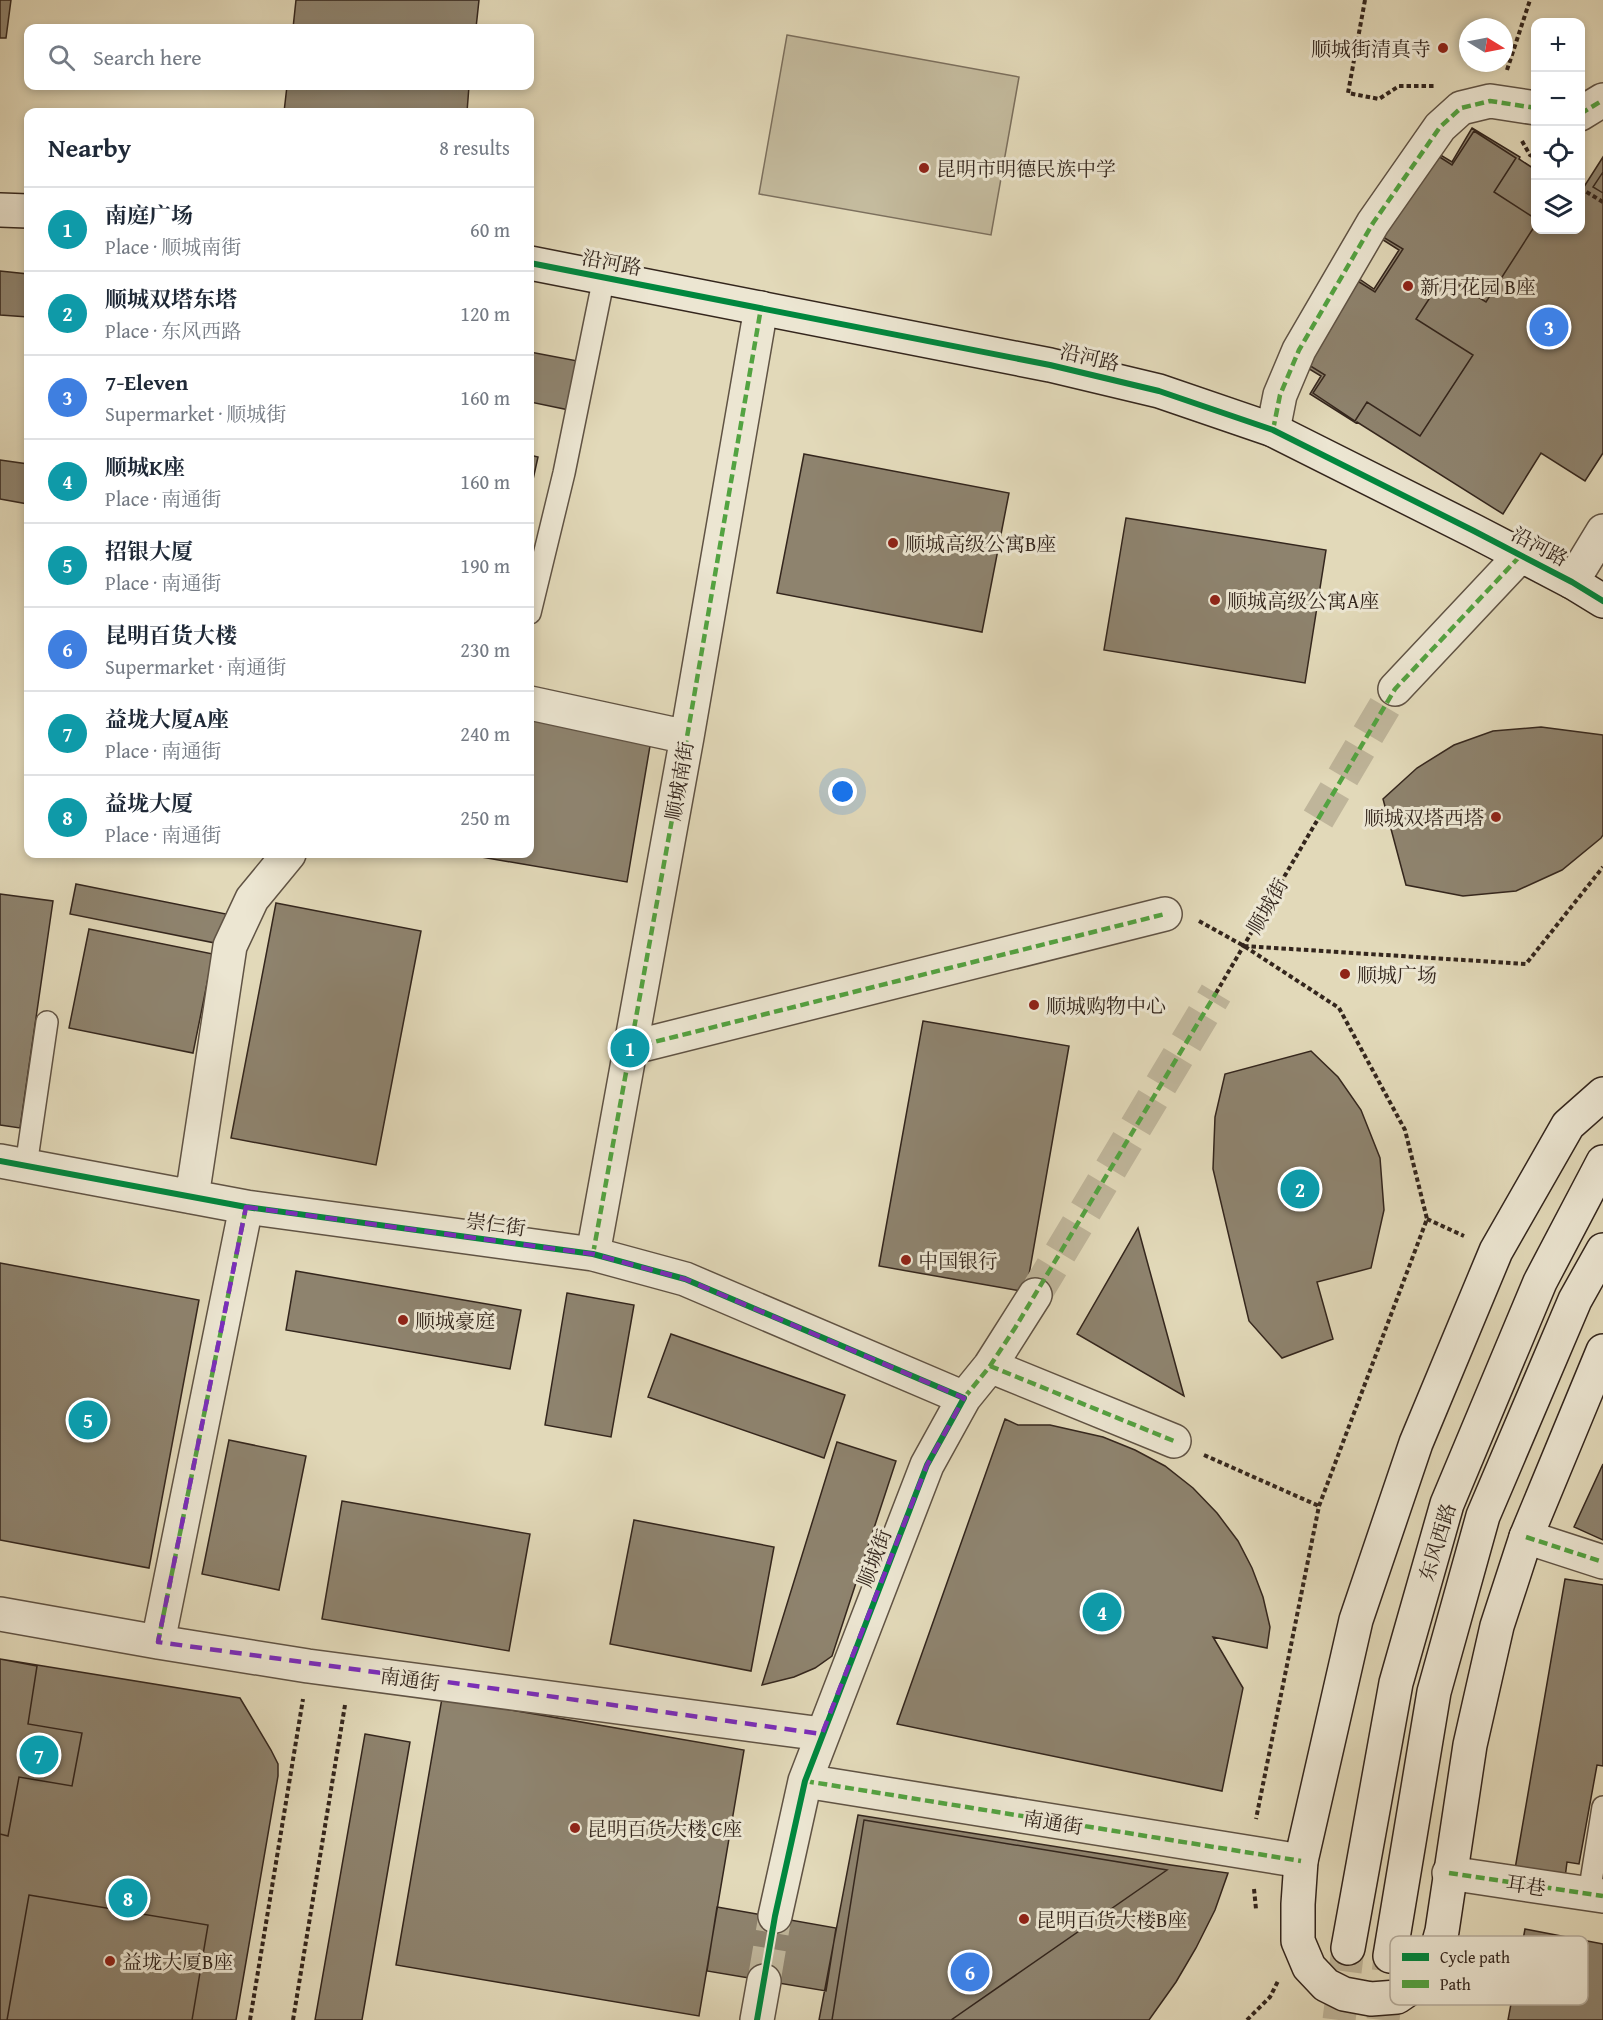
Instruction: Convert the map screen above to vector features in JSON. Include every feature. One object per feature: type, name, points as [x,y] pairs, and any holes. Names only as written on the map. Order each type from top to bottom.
[{"type":"street","points":[[1585,111],[1603,100]]},
{"type":"street","points":[[1273,430],[1280,394],[1299,350],[1373,223],[1440,126],[1461,108],[1490,101],[1531,107]]},
{"type":"street","points":[[0,210],[24,211]]},
{"type":"street","name":"沿河路","points":[[534,264],[1050,365],[1159,391],[1273,430],[1521,555],[1603,601]]},
{"type":"street","name":"顺城南街","points":[[593,1254],[687,737],[761,308]]},
{"type":"street","points":[[1572,582],[1603,531]]},
{"type":"street","points":[[1395,689],[1521,555]]},
{"type":"street","points":[[534,704],[687,737]]},
{"type":"street","points":[[192,1197],[230,946],[252,898],[286,858]]},
{"type":"street","points":[[630,1048],[1165,914]]},
{"type":"street","points":[[1390,1998],[1371,1999],[1344,1994],[1326,1985],[1309,1967],[1298,1941],[1301,1861],[1356,1620],[1416,1443],[1496,1251],[1568,1125],[1603,1094]]},
{"type":"street","name":"东风西路","points":[[1348,1948],[1396,1683],[1447,1504],[1540,1282],[1603,1162]]},
{"type":"street","name":"崇仁街","points":[[13,1164],[246,1207],[593,1254],[685,1279],[964,1398]]},
{"type":"street","points":[[158,1642],[246,1207]]},
{"type":"street","name":"东风西路","points":[[1393,1936],[1434,1692],[1483,1516],[1575,1300],[1603,1250]]},
{"type":"street","name":"顺城街","points":[[776,1916],[805,1781],[927,1465],[964,1398],[990,1366],[1035,1294]]},
{"type":"street","points":[[1441,1936],[1470,1745],[1497,1626],[1526,1537],[1603,1351]]},
{"type":"street","points":[[990,1366],[1174,1441]]},
{"type":"street","points":[[1526,1537],[1603,1562]]},
{"type":"street","name":"南通街","points":[[0,1614],[308,1666],[822,1734]]},
{"type":"street","name":"南通街","points":[[805,1781],[1301,1861]]},
{"type":"street","name":"耳巷","points":[[1449,1873],[1596,1895]]},
{"type":"street","points":[[757,2020],[764,1981]]},
{"type":"lane","points":[[534,597],[564,473],[604,278]]},
{"type":"lane","points":[[13,1164],[47,1022]]},
{"type":"lane","points":[[1596,1895],[1603,1807]]},
{"type":"path","points":[[1365,0],[1348,93],[1379,99],[1399,86],[1433,86],[1453,93],[1461,108]]},
{"type":"path","points":[[1501,102],[1508,67],[1530,0]]},
{"type":"path","points":[[1585,191],[1603,202]]},
{"type":"path","points":[[1244,946],[1526,964],[1603,867]]},
{"type":"path","points":[[1165,914],[1179,910],[1244,946],[1339,1008],[1405,1130],[1427,1219],[1319,1506],[1249,1854],[1256,1909]]},
{"type":"path","points":[[1427,1219],[1496,1251]]},
{"type":"path","points":[[1174,1441],[1319,1506]]},
{"type":"path","points":[[250,2020],[308,1666]]},
{"type":"path","points":[[293,2020],[350,1671]]},
{"type":"highlighted area","points":[[246,1207],[593,1254],[685,1279],[964,1398],[927,1465],[822,1734],[158,1642]]},
{"type":"shaded area","points":[[787,35],[1019,77],[991,235],[759,194]]},
{"type":"building","points":[[0,0],[11,0],[6,38],[0,38]]},
{"type":"building","points":[[296,0],[479,0],[476,24],[293,24]]},
{"type":"building","points":[[287,90],[469,90],[467,108],[284,108]]},
{"type":"building","points":[[1472,128],[1520,157],[1519,159],[1531,167],[1531,234],[1585,234],[1585,185],[1603,157],[1603,453],[1585,481],[1541,453],[1503,514],[1310,394],[1321,376],[1301,364],[1355,276],[1374,289],[1399,250],[1380,238],[1434,151],[1452,162]]},
{"type":"building","name":"新月花园 B座","points":[[1474,131],[1516,158],[1494,192],[1531,216],[1531,232],[1486,302],[1444,276],[1416,319],[1473,355],[1420,436],[1367,402],[1355,421],[1313,393],[1325,375],[1304,362],[1356,280],[1375,292],[1403,249],[1383,237],[1435,154],[1452,165]]},
{"type":"building","points":[[1603,172],[1603,193],[1593,187]]},
{"type":"building","points":[[0,271],[24,274],[24,317],[0,315]]},
{"type":"building","points":[[534,353],[583,362],[574,411],[534,403]]},
{"type":"building","name":"顺城高级公寓B座","points":[[804,454],[1009,493],[982,632],[777,593]]},
{"type":"building","points":[[534,456],[538,457],[534,475]]},
{"type":"building","points":[[0,460],[24,463],[24,503],[0,499]]},
{"type":"building","name":"顺城高级公寓A座","points":[[1126,518],[1326,550],[1305,683],[1104,650]]},
{"type":"building","points":[[534,720],[651,740],[627,882],[487,858],[534,858]]},
{"type":"building","name":"顺城双塔西塔","points":[[1541,727],[1603,735],[1603,835],[1601,838],[1562,870],[1516,891],[1463,896],[1406,885],[1383,799],[1417,768],[1454,745],[1493,731]]},
{"type":"building","points":[[76,884],[226,914],[220,944],[70,914]]},
{"type":"building","points":[[0,894],[53,901],[20,1128],[0,1125]]},
{"type":"building","points":[[276,903],[421,931],[376,1165],[231,1138]]},
{"type":"building","points":[[89,929],[213,954],[193,1053],[69,1028]]},
{"type":"building","points":[[923,1021],[1069,1046],[1026,1292],[879,1266]]},
{"type":"building","points":[[1311,1051],[1338,1077],[1361,1110],[1380,1158],[1384,1210],[1371,1268],[1317,1282],[1333,1339],[1282,1358],[1249,1321],[1213,1169],[1215,1117],[1225,1074]]},
{"type":"building","points":[[1138,1228],[1184,1396],[1077,1334]]},
{"type":"building","points":[[0,1263],[199,1300],[149,1568],[0,1540]]},
{"type":"building","name":"顺城豪庭","points":[[296,1271],[521,1310],[510,1369],[286,1330]]},
{"type":"building","points":[[567,1293],[634,1305],[611,1437],[545,1425]]},
{"type":"building","points":[[671,1334],[845,1395],[824,1458],[648,1397]]},
{"type":"building","points":[[1005,1419],[1018,1425],[1050,1425],[1103,1437],[1135,1450],[1165,1466],[1193,1488],[1217,1513],[1238,1541],[1263,1597],[1270,1627],[1267,1648],[1213,1637],[1243,1688],[1222,1791],[897,1724]]},
{"type":"building","points":[[229,1440],[306,1456],[279,1590],[202,1574]]},
{"type":"building","points":[[837,1442],[896,1461],[832,1656],[815,1668],[794,1677],[762,1685]]},
{"type":"building","points":[[1603,1464],[1603,1540],[1574,1527]]},
{"type":"building","points":[[342,1501],[530,1534],[509,1651],[322,1619]]},
{"type":"building","points":[[634,1520],[774,1547],[751,1671],[610,1644]]},
{"type":"building","points":[[1565,1579],[1603,1585],[1603,1766],[1597,1765],[1579,1864],[1567,1862],[1565,1878],[1515,1869]]},
{"type":"building","points":[[0,1659],[240,1698],[278,1764],[278,1776],[236,2020],[0,2020]]},
{"type":"building","points":[[0,1659],[37,1666],[28,1724],[82,1733],[72,1786],[19,1777],[8,1836],[0,1834]]},
{"type":"building","name":"昆明百货大楼 C座","points":[[442,1698],[744,1750],[699,2016],[396,1965]]},
{"type":"building","points":[[365,1734],[410,1742],[362,2020],[315,2020]]},
{"type":"building","name":"昆明百货大楼B座","points":[[858,1815],[1228,1873],[1215,1910],[1196,1948],[1176,1982],[1149,2020],[819,2020]]},
{"type":"building","name":"昆明百货大楼B座","points":[[864,1820],[1167,1870],[951,2020],[832,2020]]},
{"type":"building","name":"益垅大厦B座","points":[[29,1895],[208,1925],[192,2020],[7,2020]]},
{"type":"building","points":[[717,1907],[836,1928],[826,1991],[707,1971]]},
{"type":"building","points":[[1525,1929],[1561,1936],[1524,1936]]},
{"type":"building","points":[[1588,1941],[1603,1944],[1603,2020],[1508,2020],[1511,2005],[1588,2005]]},
{"type":"tunnel","points":[[1318,819],[1395,689]]},
{"type":"tunnel","points":[[1035,1295],[1216,993]]},
{"type":"tunnel","points":[[764,1981],[775,1916]]},
{"type":"tunnel","points":[[1339,2020],[1348,1948]]},
{"type":"tunnel","points":[[1383,2020],[1390,1956]]},
{"type":"marked path","points":[[1585,111],[1603,100]]},
{"type":"marked path","points":[[1273,430],[1280,395],[1299,350],[1373,223],[1440,127],[1461,108],[1490,101],[1531,107]]},
{"type":"marked path","points":[[593,1254],[687,737],[761,308]]},
{"type":"marked path","points":[[1318,819],[1395,689],[1521,555]]},
{"type":"marked path","points":[[630,1048],[1165,914]]},
{"type":"marked path","points":[[964,1398],[990,1366],[1015,1328],[1216,993]]},
{"type":"marked path","points":[[158,1642],[246,1207]]},
{"type":"marked path","points":[[990,1366],[1174,1441]]},
{"type":"marked path","points":[[1526,1537],[1603,1562]]},
{"type":"marked path","points":[[805,1781],[1301,1861]]},
{"type":"marked path","points":[[1449,1873],[1603,1896]]},
{"type":"cycle path","points":[[534,264],[1050,365],[1159,391],[1273,430],[1474,531],[1572,582],[1603,601]]},
{"type":"cycle path","points":[[0,1161],[246,1207],[593,1254],[685,1279],[964,1398],[927,1465],[805,1781],[775,1916],[757,2020]]},
{"type":"place","name":"顺城街清真寺","points":[[1443,48]]},
{"type":"place","name":"昆明市明德民族中学","points":[[924,168]]},
{"type":"place","name":"新月花园 B座","points":[[1408,286]]},
{"type":"place","name":"7-Eleven","points":[[1549,327]]},
{"type":"place","name":"顺城高级公寓B座","points":[[893,543]]},
{"type":"place","name":"顺城高级公寓A座","points":[[1215,600]]},
{"type":"place","name":"顺城双塔西塔","points":[[1496,817]]},
{"type":"place","name":"顺城广场","points":[[1345,974]]},
{"type":"place","name":"顺城购物中心","points":[[1034,1005]]},
{"type":"place","name":"南庭广场","points":[[630,1048]]},
{"type":"place","name":"顺城双塔东塔","points":[[1300,1189]]},
{"type":"place","name":"中国银行","points":[[906,1260]]},
{"type":"place","name":"顺城豪庭","points":[[403,1320]]},
{"type":"place","name":"招银大厦","points":[[88,1420]]},
{"type":"place","name":"顺城K座","points":[[1102,1612]]},
{"type":"place","name":"益垅大厦A座","points":[[39,1755]]},
{"type":"place","name":"昆明百货大楼 C座","points":[[575,1828]]},
{"type":"place","name":"益垅大厦","points":[[128,1898]]},
{"type":"place","name":"昆明百货大楼B座","points":[[1024,1919]]},
{"type":"place","name":"益垅大厦B座","points":[[110,1961]]},
{"type":"place","name":"昆明百货大楼","points":[[970,1972]]}]
